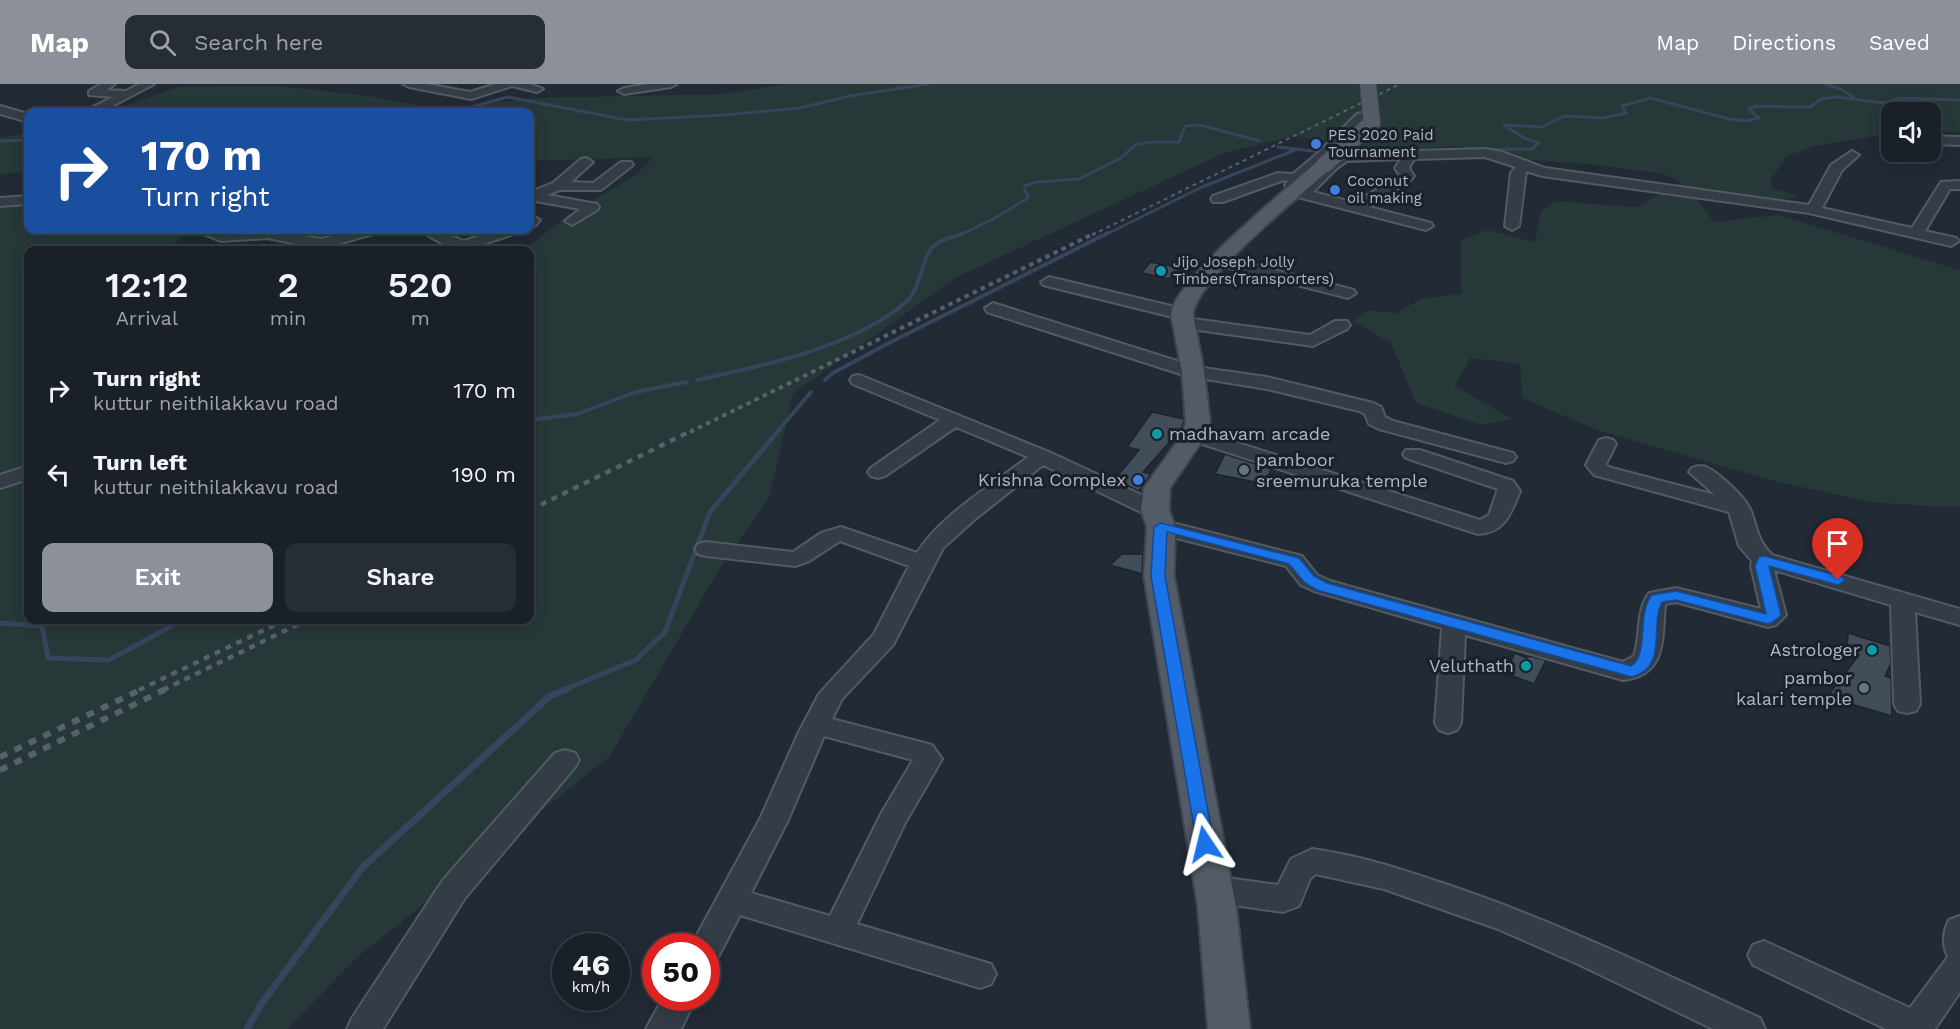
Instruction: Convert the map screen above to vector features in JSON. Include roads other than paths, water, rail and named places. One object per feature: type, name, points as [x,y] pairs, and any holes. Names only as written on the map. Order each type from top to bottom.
[{"type":"main road","points":[[1229,1029],[1213,889],[1158,576],[1157,488],[1194,435],[1198,422],[1193,372],[1183,319],[1190,293],[1224,256],[1298,188],[1326,156],[1372,123],[1368,84]]},
{"type":"street","points":[[109,84],[93,93],[125,94]]},
{"type":"street","points":[[100,108],[148,84]]},
{"type":"street","points":[[409,84],[471,96],[507,84]]},
{"type":"street","points":[[516,84],[537,89]]},
{"type":"street","points":[[624,91],[671,84]]},
{"type":"street","points":[[0,110],[24,117]]},
{"type":"street","points":[[1326,156],[1361,117]]},
{"type":"street","points":[[1941,140],[1960,141]]},
{"type":"street","points":[[1298,188],[1344,157],[1409,157],[1488,153],[1523,166],[1561,175],[1809,209],[1951,241]]},
{"type":"street","points":[[1809,209],[1815,208],[1836,168],[1852,155]]},
{"type":"street","points":[[1357,208],[1407,176],[1402,168],[1409,157]]},
{"type":"street","points":[[534,195],[558,186],[586,162]]},
{"type":"street","points":[[558,186],[596,187],[626,165]]},
{"type":"street","points":[[1512,226],[1518,173],[1523,166]]},
{"type":"street","points":[[1218,199],[1282,176],[1298,188],[1357,208],[1426,226]]},
{"type":"street","points":[[1915,234],[1946,185],[1960,185]]},
{"type":"street","points":[[534,197],[592,207],[572,221]]},
{"type":"street","points":[[0,202],[24,200]]},
{"type":"street","points":[[215,234],[221,237],[278,236],[321,244],[357,234]]},
{"type":"street","points":[[278,236],[284,234]]},
{"type":"street","points":[[436,234],[460,246],[473,245],[502,234]]},
{"type":"street","points":[[242,246],[248,244],[245,235]]},
{"type":"street","points":[[1224,256],[1336,279]]},
{"type":"street","points":[[1224,256],[1348,293]]},
{"type":"street","points":[[1049,282],[1183,319],[1313,341],[1341,325]]},
{"type":"street","points":[[993,308],[1193,372],[1267,383],[1366,407],[1374,411],[1376,420],[1386,425],[1506,456]]},
{"type":"street","points":[[859,380],[1042,456],[1158,518],[1294,561],[1314,584],[1632,672],[1639,669],[1647,657],[1653,604],[1657,598],[1676,595],[1757,617],[1768,619],[1774,615],[1762,566],[1764,560]]},
{"type":"street","points":[[878,472],[953,420]]},
{"type":"street","points":[[1194,435],[1478,527],[1490,527],[1495,524],[1510,491],[1506,485],[1413,454]]},
{"type":"street","points":[[1606,444],[1596,465],[1601,471],[1739,508]]},
{"type":"street","points":[[715,933],[774,820],[816,724],[832,694],[884,639],[934,544],[966,515],[1042,456]]},
{"type":"street","points":[[1699,472],[1733,499],[1739,508],[1750,546],[1764,560],[1960,617]]},
{"type":"street","points":[[0,482],[24,473]]},
{"type":"street","points":[[706,549],[795,559],[808,554],[828,538],[840,534],[922,563]]},
{"type":"street","points":[[1903,600],[1907,704]]},
{"type":"street","points":[[1448,723],[1454,623]]},
{"type":"street","points":[[816,724],[922,752],[928,759],[888,826],[838,932]]},
{"type":"street","points":[[364,1029],[454,889],[565,759]]},
{"type":"street","points":[[1213,889],[1283,899],[1288,897],[1297,871],[1304,864],[1312,861],[1393,879],[1460,901],[1561,940],[1748,1029]]},
{"type":"street","points":[[733,900],[980,974]]},
{"type":"street","points":[[1960,929],[1960,949]]},
{"type":"street","points":[[1764,955],[1915,1028],[1960,966]]},
{"type":"street","points":[[663,1029],[673,1011]]},
{"type":"waterway","points":[[468,108],[508,97],[627,120],[724,115],[800,108],[850,96],[928,84]]},
{"type":"waterway","points":[[1825,84],[1841,89],[1853,97]]},
{"type":"waterway","points":[[1480,150],[1532,149],[1539,143],[1524,138],[1504,125],[1542,127],[1564,116],[1603,118],[1626,113],[1622,106],[1650,98],[1729,119],[1746,121],[1759,118],[1749,109],[1756,106],[1810,107],[1821,99],[1838,97],[1884,103],[1901,98],[1960,100]]},
{"type":"waterway","points":[[960,235],[1028,198],[1024,186],[1037,182],[1079,179],[1121,158],[1135,145],[1151,142],[1179,142],[1185,126],[1200,125],[1259,141]]},
{"type":"waterway","points":[[0,141],[24,140]]},
{"type":"waterway","points":[[1278,147],[1322,152]]},
{"type":"waterway","points":[[1105,235],[1202,187],[1295,150]]},
{"type":"waterway","points":[[697,380],[807,353],[861,331],[885,318],[912,295],[932,247],[964,233]]},
{"type":"waterway","points":[[825,380],[833,373],[887,344],[1108,233]]},
{"type":"waterway","points":[[534,419],[577,414],[636,392],[686,382]]},
{"type":"waterway","points":[[777,432],[811,392]]},
{"type":"waterway","points":[[563,690],[636,660],[665,632],[710,512],[779,430]]},
{"type":"waterway","points":[[0,623],[42,626],[48,658],[109,660],[176,624]]},
{"type":"waterway","points":[[247,1029],[262,1003],[363,867],[550,696],[567,689]]},
{"type":"railway","points":[[1092,235],[1400,84]]},
{"type":"railway","points":[[690,432],[1095,233]]},
{"type":"railway","points":[[534,508],[693,430]]},
{"type":"railway","points":[[139,690],[277,624]]},
{"type":"railway","points":[[163,690],[299,624]]},
{"type":"railway","points":[[0,757],[142,689]]},
{"type":"railway","points":[[0,770],[166,689]]},
{"type":"place","name":"PES 2020 Paid Tournament","points":[[1316,144]]},
{"type":"place","name":"Coconut oil making","points":[[1335,190]]},
{"type":"place","name":"Jijo Joseph Jolly Timbers(Transporters)","points":[[1161,271]]},
{"type":"place","name":"madhavam arcade","points":[[1157,434]]},
{"type":"place","name":"pamboor sreemuruka temple","points":[[1244,470]]},
{"type":"place","name":"Krishna Complex","points":[[1138,480]]},
{"type":"place","name":"Astrologer","points":[[1872,650]]},
{"type":"place","name":"Veluthath","points":[[1526,666]]},
{"type":"place","name":"pambor kalari temple","points":[[1864,688]]}]
